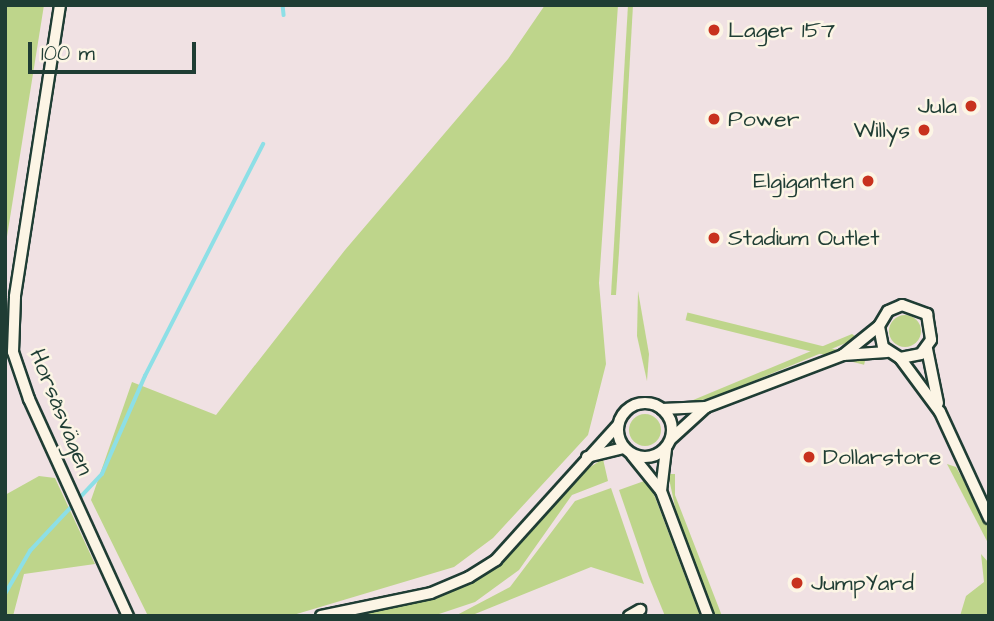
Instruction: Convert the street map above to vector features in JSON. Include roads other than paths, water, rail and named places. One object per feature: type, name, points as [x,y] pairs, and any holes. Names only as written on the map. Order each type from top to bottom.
[{"type":"street","name":"Horsåsvägen","points":[[60,5],[15,297],[13,352],[29,399],[128,616]]},
{"type":"street","points":[[844,355],[879,326],[894,307],[919,308],[931,322],[927,349],[940,412]]},
{"type":"street","points":[[879,326],[887,352]]},
{"type":"street","points":[[900,358],[927,349]]},
{"type":"street","points":[[321,616],[431,593],[469,577],[496,560],[618,425],[625,411],[639,403],[662,409],[706,407],[844,355],[887,352],[900,358],[940,412],[989,518]]},
{"type":"street","points":[[587,457],[628,451],[649,458],[668,444],[706,407]]},
{"type":"street","points":[[661,491],[671,422],[662,409]]},
{"type":"street","points":[[618,425],[628,451],[661,491],[708,616]]},
{"type":"street","points":[[629,616],[640,610]]},
{"type":"waterway","points":[[283,5],[284,15]]},
{"type":"waterway","points":[[5,594],[30,551],[102,474],[145,376],[263,144]]},
{"type":"place","name":"Lager 157","points":[[714,30]]},
{"type":"place","name":"Jula","points":[[971,106]]},
{"type":"place","name":"Power","points":[[714,119]]},
{"type":"place","name":"Willys","points":[[924,130]]},
{"type":"place","name":"Elgiganten","points":[[868,181]]},
{"type":"place","name":"Stadium Outlet","points":[[714,238]]},
{"type":"place","name":"Dollarstore","points":[[809,457]]},
{"type":"place","name":"JumpYard","points":[[797,583]]}]
